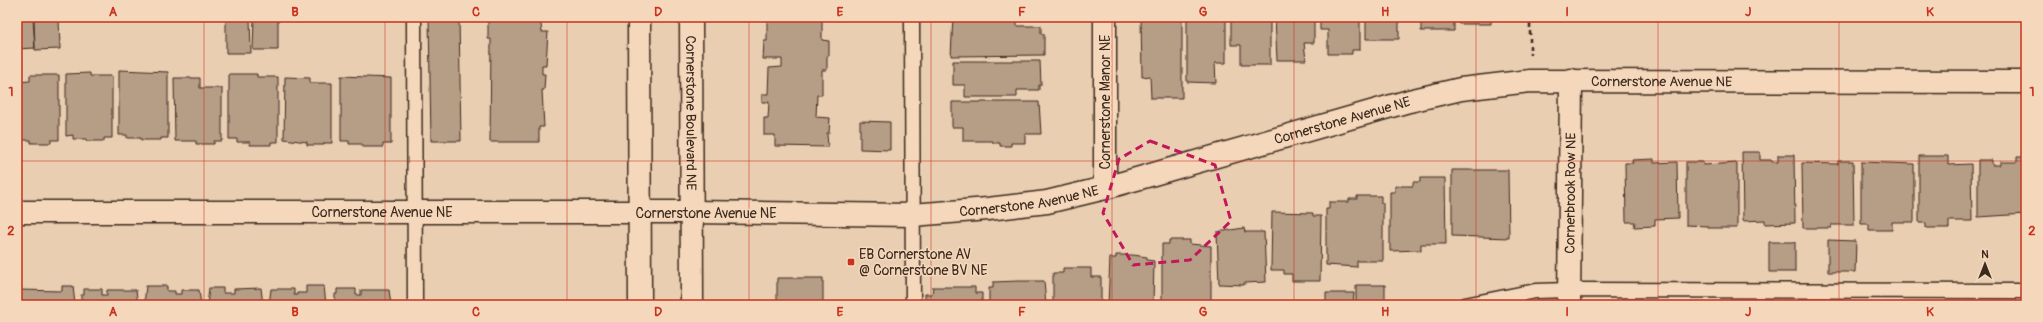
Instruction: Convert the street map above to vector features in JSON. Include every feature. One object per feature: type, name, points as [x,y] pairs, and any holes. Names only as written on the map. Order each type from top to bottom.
[{"type":"street","points":[[639,17],[640,305]]},
{"type":"street","name":"Cornerstone Boulevard NE","points":[[691,17],[692,305]]},
{"type":"street","name":"Cornerstone Manor NE","points":[[1105,17],[1105,188]]},
{"type":"street","name":"Cornerstone Avenue NE","points":[[17,212],[692,212],[912,215],[988,209],[1046,202],[1105,188],[1408,101],[1461,89],[1530,81],[1571,80],[2026,82]]},
{"type":"street","name":"Cornerbrook Row NE","points":[[1569,298],[1571,80]]},
{"type":"lane","points":[[414,17],[415,305]]},
{"type":"lane","points":[[912,17],[913,305]]},
{"type":"lane","points":[[1465,305],[1536,291],[1569,298],[2026,291]]},
{"type":"path","points":[[1530,17],[1530,81]]},
{"type":"highlighted area","points":[[1150,141],[1215,165],[1231,221],[1190,260],[1133,265],[1103,213],[1119,159]]},
{"type":"building","points":[[429,17],[459,17],[461,141],[431,141]]},
{"type":"building","points":[[488,17],[540,17],[542,32],[548,32],[546,65],[542,65],[542,74],[545,74],[544,90],[542,90],[544,127],[539,127],[539,142],[490,142],[491,39],[488,39]]},
{"type":"building","points":[[767,17],[822,17],[822,40],[829,41],[829,56],[827,56],[827,70],[822,70],[822,95],[817,95],[816,117],[830,118],[829,133],[827,133],[828,147],[775,146],[775,135],[764,135],[764,118],[768,118],[769,102],[762,102],[762,94],[768,94],[769,68],[782,67],[782,59],[763,59],[764,41],[767,41]]},
{"type":"building","points":[[953,17],[1017,17],[1017,26],[1041,26],[1041,34],[1044,34],[1044,55],[951,56]]},
{"type":"building","points":[[1141,17],[1182,17],[1182,98],[1151,98],[1150,76],[1142,77]]},
{"type":"building","points":[[1187,17],[1226,17],[1226,63],[1215,63],[1216,83],[1187,82]]},
{"type":"building","points":[[1231,17],[1270,17],[1270,65],[1241,65],[1241,45],[1231,45]]},
{"type":"building","points":[[1275,17],[1314,17],[1314,43],[1304,43],[1306,60],[1277,60]]},
{"type":"building","points":[[1320,17],[1360,17],[1360,50],[1352,50],[1352,54],[1328,54],[1328,30],[1320,30]]},
{"type":"building","points":[[1366,17],[1407,17],[1407,20],[1399,20],[1399,39],[1366,39]]},
{"type":"building","points":[[1421,17],[1454,17],[1454,31],[1421,31]]},
{"type":"building","points":[[1459,17],[1491,17],[1491,24],[1459,24]]},
{"type":"building","points":[[17,18],[33,18],[35,48],[17,49]]},
{"type":"building","points":[[59,18],[60,49],[35,50],[34,19]]},
{"type":"building","points":[[250,18],[251,53],[226,53],[226,19]]},
{"type":"building","points":[[254,18],[278,18],[278,50],[253,50]]},
{"type":"building","points":[[953,61],[1040,61],[1041,85],[1039,85],[1039,90],[1017,90],[1017,97],[965,97],[965,85],[953,85]]},
{"type":"building","points":[[119,70],[168,72],[168,138],[161,138],[161,140],[141,140],[141,138],[127,138],[127,135],[119,135]]},
{"type":"building","points":[[90,73],[90,76],[112,76],[112,138],[104,138],[104,141],[86,141],[86,139],[73,139],[73,135],[66,136],[66,74]]},
{"type":"building","points":[[229,74],[257,74],[257,77],[278,77],[278,142],[271,142],[271,145],[250,145],[250,142],[237,142],[237,139],[229,139]]},
{"type":"building","points":[[30,75],[59,75],[59,140],[51,140],[51,143],[31,143],[31,140],[17,140],[17,82],[30,81]]},
{"type":"building","points":[[341,76],[391,78],[391,144],[383,144],[383,147],[362,147],[362,144],[349,144],[349,141],[341,141]]},
{"type":"building","points":[[285,77],[310,78],[310,83],[332,83],[332,143],[324,143],[324,145],[307,145],[307,142],[284,139]]},
{"type":"building","points":[[174,78],[200,78],[200,88],[222,88],[222,141],[214,141],[214,144],[196,144],[196,141],[175,141]]},
{"type":"building","points":[[952,102],[1039,102],[1041,134],[1025,134],[1025,143],[1011,143],[1011,146],[1000,146],[1000,143],[993,143],[993,141],[963,141],[963,127],[952,127]]},
{"type":"building","points":[[860,121],[890,122],[890,150],[860,149]]},
{"type":"building","points":[[1742,152],[1760,152],[1760,160],[1772,160],[1772,162],[1778,162],[1778,155],[1794,155],[1795,223],[1765,224],[1765,220],[1743,221]]},
{"type":"building","points":[[1919,156],[1948,156],[1948,165],[1971,164],[1972,221],[1949,221],[1949,228],[1926,228],[1926,223],[1919,223]]},
{"type":"building","points":[[2017,157],[2026,157],[2026,214],[1978,217],[1978,160],[1992,160],[1992,165],[2000,165],[2000,162],[2017,162]]},
{"type":"building","points":[[1654,159],[1654,163],[1677,162],[1678,218],[1655,219],[1655,226],[1634,227],[1635,222],[1626,222],[1625,163],[1633,163],[1632,160]]},
{"type":"building","points":[[1838,161],[1853,161],[1854,225],[1831,225],[1831,228],[1803,228],[1802,163],[1838,164]]},
{"type":"building","points":[[1686,162],[1703,162],[1703,165],[1737,163],[1737,228],[1708,228],[1708,226],[1686,225]]},
{"type":"building","points":[[1861,162],[1914,164],[1914,222],[1892,222],[1892,230],[1869,230],[1869,224],[1861,224]]},
{"type":"building","points":[[1452,170],[1508,170],[1509,238],[1452,236]]},
{"type":"building","points":[[1420,178],[1445,178],[1446,244],[1421,244],[1421,250],[1390,251],[1390,192],[1395,192],[1395,186],[1413,186],[1413,182],[1420,182]]},
{"type":"building","points":[[1357,196],[1381,196],[1381,203],[1383,203],[1383,261],[1357,261],[1357,267],[1326,265],[1326,209],[1329,209],[1329,202],[1349,202],[1349,199],[1357,199]]},
{"type":"building","points":[[1272,212],[1313,213],[1313,216],[1321,216],[1320,281],[1292,281],[1292,274],[1284,274],[1284,270],[1271,270]]},
{"type":"building","points":[[1244,228],[1245,232],[1264,232],[1266,282],[1244,283],[1244,285],[1219,284],[1217,232]]},
{"type":"building","points":[[1169,240],[1190,240],[1190,244],[1211,246],[1211,305],[1162,305],[1162,244],[1169,244]]},
{"type":"building","points":[[1828,240],[1856,241],[1855,272],[1828,272]]},
{"type":"building","points":[[1769,242],[1795,242],[1795,272],[1769,272]]},
{"type":"building","points":[[1116,255],[1147,257],[1147,260],[1154,261],[1153,305],[1108,305],[1110,258],[1116,258]]},
{"type":"building","points":[[1063,268],[1091,268],[1091,277],[1101,277],[1101,305],[1053,305],[1053,273],[1063,273]]},
{"type":"building","points":[[777,278],[823,278],[823,305],[777,305]]},
{"type":"building","points":[[1044,281],[1046,305],[989,305],[989,288],[993,288],[993,282]]},
{"type":"building","points":[[1356,285],[1385,285],[1385,305],[1356,305]]},
{"type":"building","points":[[62,286],[73,286],[75,305],[18,305],[19,290],[62,291]]},
{"type":"building","points":[[146,286],[167,286],[167,291],[175,291],[175,294],[181,294],[181,290],[199,290],[201,305],[144,305]]},
{"type":"building","points":[[306,286],[324,286],[326,305],[269,305],[271,289],[294,289],[294,295],[297,295],[297,293],[306,293]]},
{"type":"building","points":[[933,287],[975,287],[975,293],[982,293],[982,305],[925,305],[925,294],[932,294]]},
{"type":"building","points":[[209,288],[223,288],[223,293],[234,293],[234,289],[261,288],[263,305],[207,305]]},
{"type":"building","points":[[84,289],[102,289],[102,295],[107,295],[107,290],[136,290],[138,305],[81,305],[81,295],[84,295]]},
{"type":"building","points":[[337,289],[356,289],[356,295],[361,295],[361,290],[389,290],[391,305],[335,305],[335,294],[337,294]]},
{"type":"building","points":[[1326,293],[1354,293],[1353,305],[1326,305]]},
{"type":"building","points":[[1917,303],[1943,303],[1943,305],[1917,305]]},
{"type":"place","name":"EB Cornerstone AV @ Cornerstone BV NE","points":[[851,262]]}]
